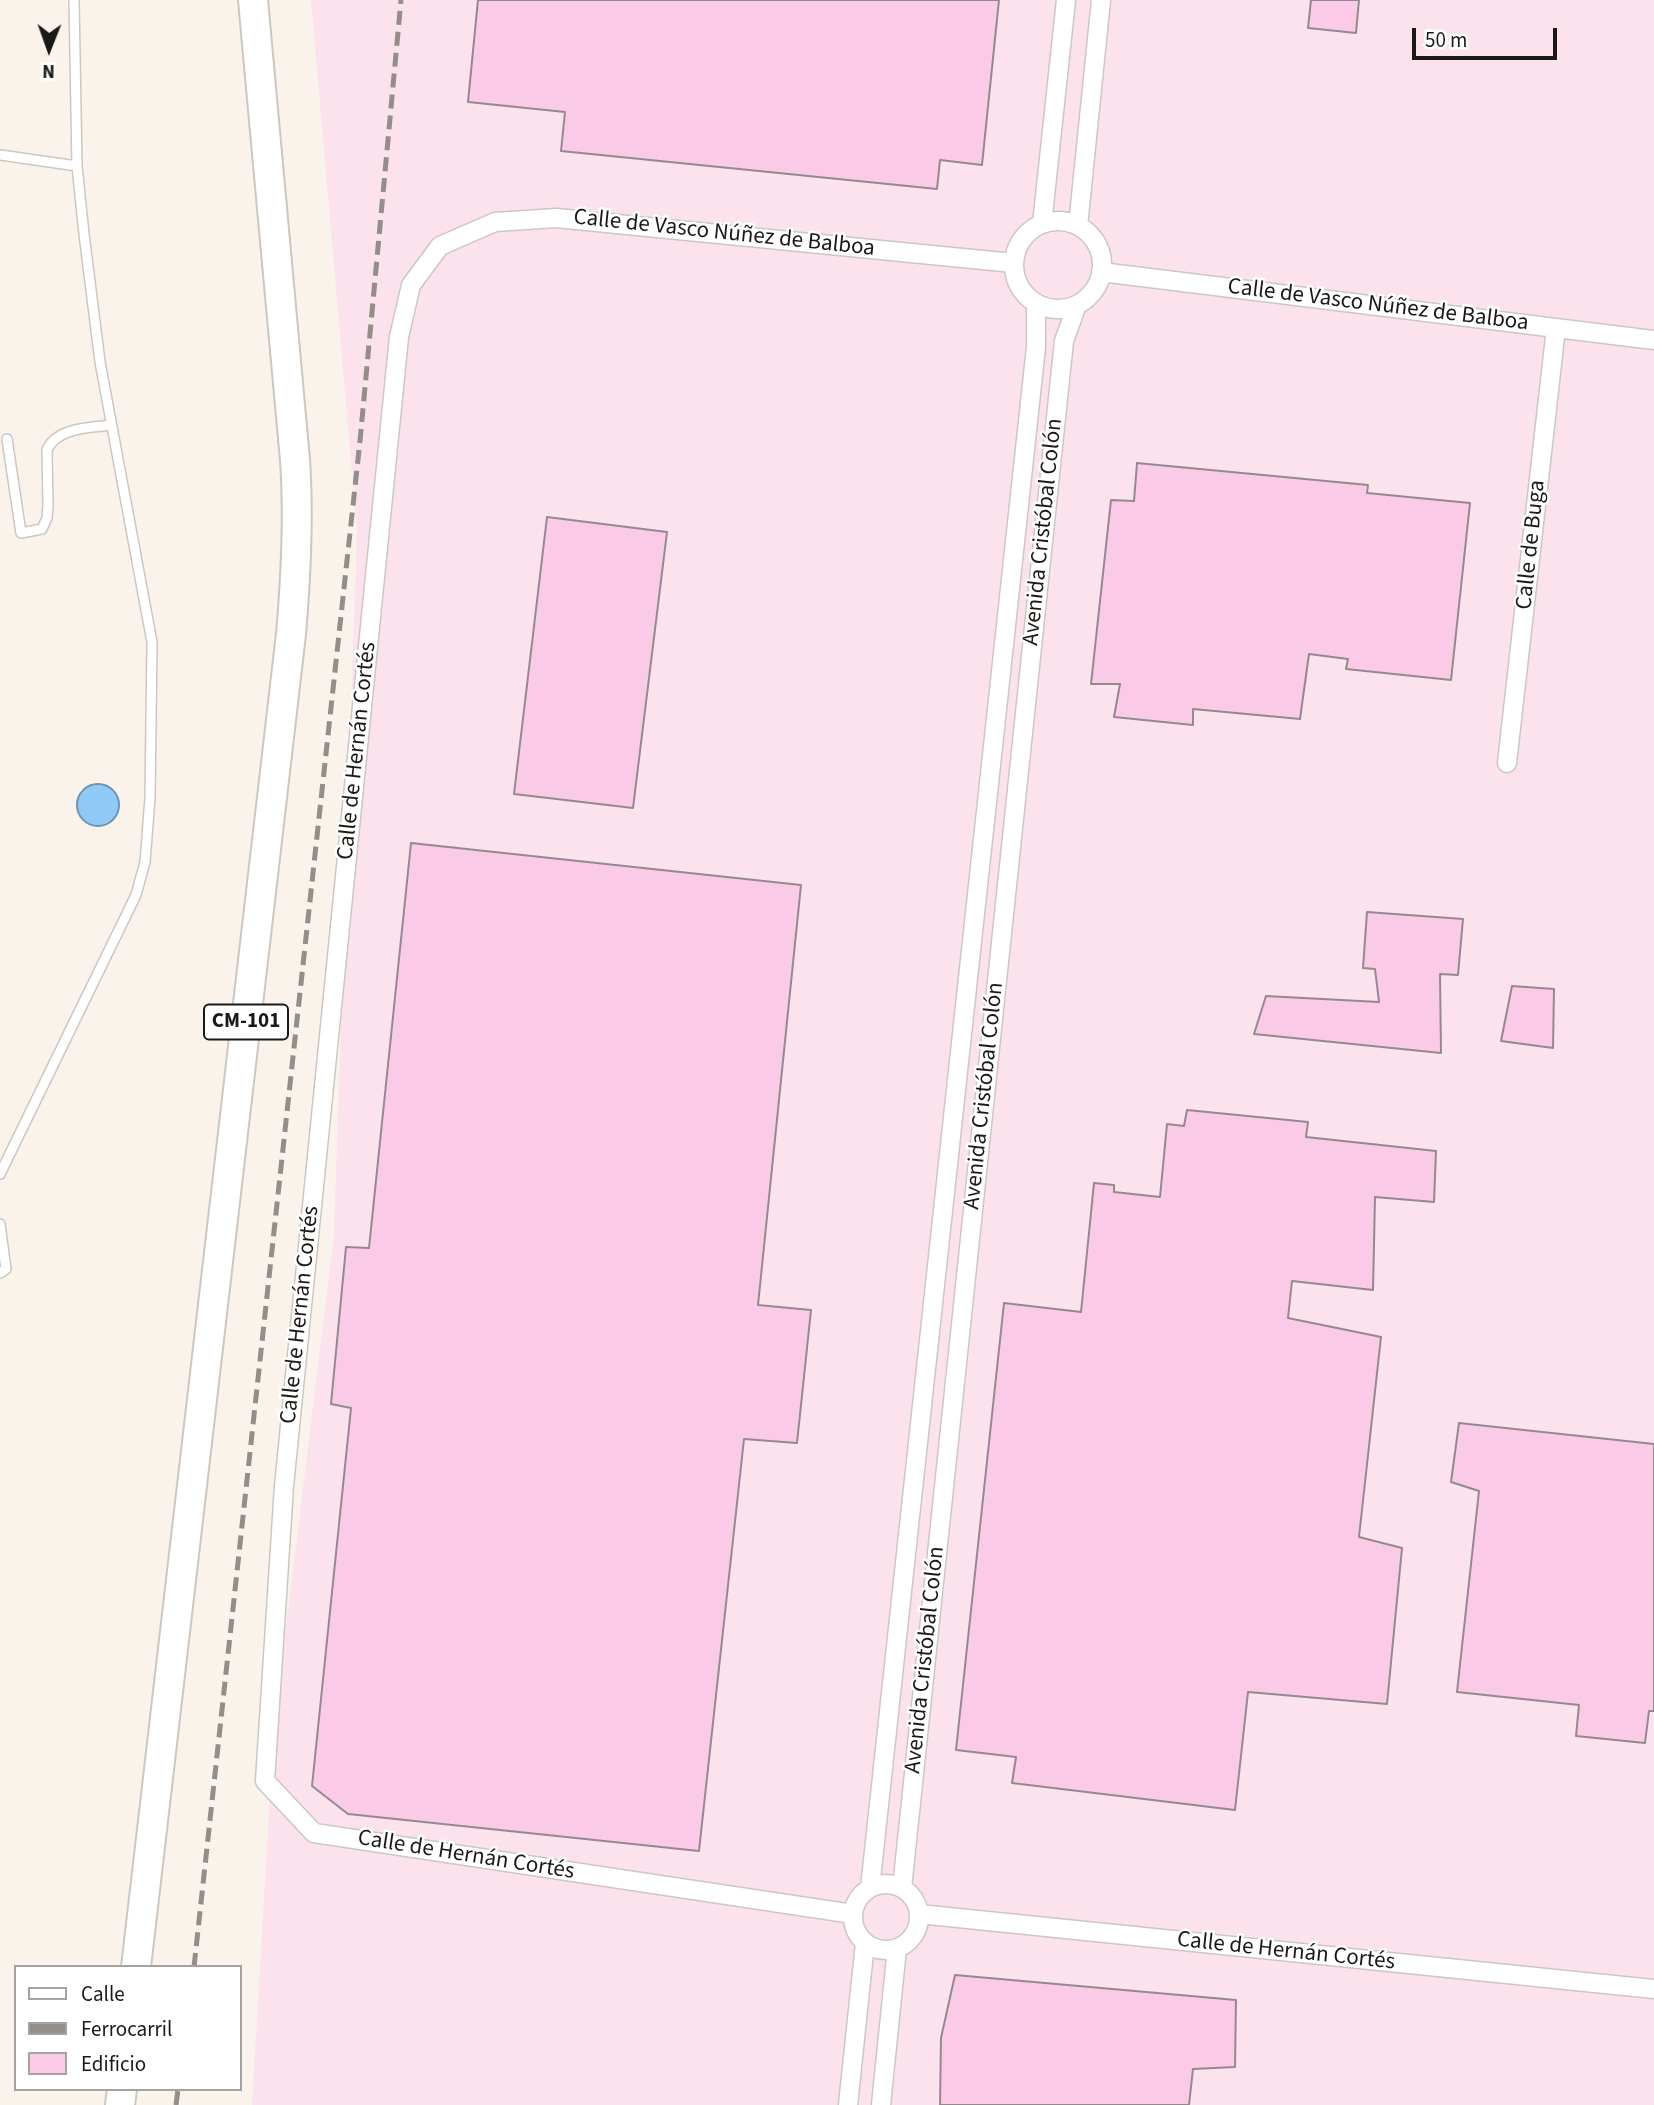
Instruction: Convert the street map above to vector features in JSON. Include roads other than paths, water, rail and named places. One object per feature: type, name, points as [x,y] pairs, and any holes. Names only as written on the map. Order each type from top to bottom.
[{"type":"main road","name":"CM-101","points":[[136,1965],[295,592],[298,519],[296,469],[252,1]]},
{"type":"street","points":[[1042,224],[1066,0]]},
{"type":"street","points":[[1078,226],[1101,0]]},
{"type":"street","name":"Calle de Vasco Núñez de Balboa","points":[[440,246],[495,222],[556,218],[1013,263]]},
{"type":"street","points":[[1066,222],[1078,226],[1089,234],[1097,245],[1101,258],[1101,272],[1093,291],[1077,305],[1063,309],[1049,309],[1036,304],[1018,286],[1013,263],[1016,250],[1031,230],[1042,224],[1066,222]]},
{"type":"street","name":"Calle de Hernán Cortés","points":[[440,246],[411,285],[399,337],[284,1486],[265,1781],[314,1833],[853,1914]]},
{"type":"street","name":"Calle de Vasco Núñez de Balboa","points":[[1101,272],[1654,340]]},
{"type":"street","name":"Avenida Cristóbal Colón","points":[[870,1888],[1036,347],[1036,304]]},
{"type":"street","name":"Avenida Cristóbal Colón","points":[[902,1888],[1064,341],[1077,305]]},
{"type":"street","name":"Calle de Buga","points":[[1507,763],[1556,328]]},
{"type":"street","points":[[881,1885],[902,1888],[916,1904],[918,1925],[913,1935],[897,1948],[885,1950],[865,1942],[854,1924],[853,1914],[862,1895],[870,1888],[881,1885]]},
{"type":"street","name":"Calle de Hernán Cortés","points":[[919,1914],[1654,1989]]},
{"type":"street","points":[[848,2105],[865,1942]]},
{"type":"street","points":[[881,2105],[897,1948]]},
{"type":"lane","points":[[0,1174],[136,895],[145,862],[150,798],[152,642],[100,362],[77,166],[74,0]]},
{"type":"lane","points":[[0,156],[77,166]]},
{"type":"lane","points":[[7,439],[21,533],[42,529],[47,518],[47,450],[51,441],[75,430],[111,425]]},
{"type":"lane","points":[[0,1223],[6,1269],[0,1273]]},
{"type":"water","points":[[98,784],[113,790],[119,805],[113,820],[98,826],[83,820],[77,805],[83,790]]},
{"type":"railway","points":[[194,1965],[360,441],[401,0]]},
{"type":"railway","points":[[176,2105],[178,2091]]}]
